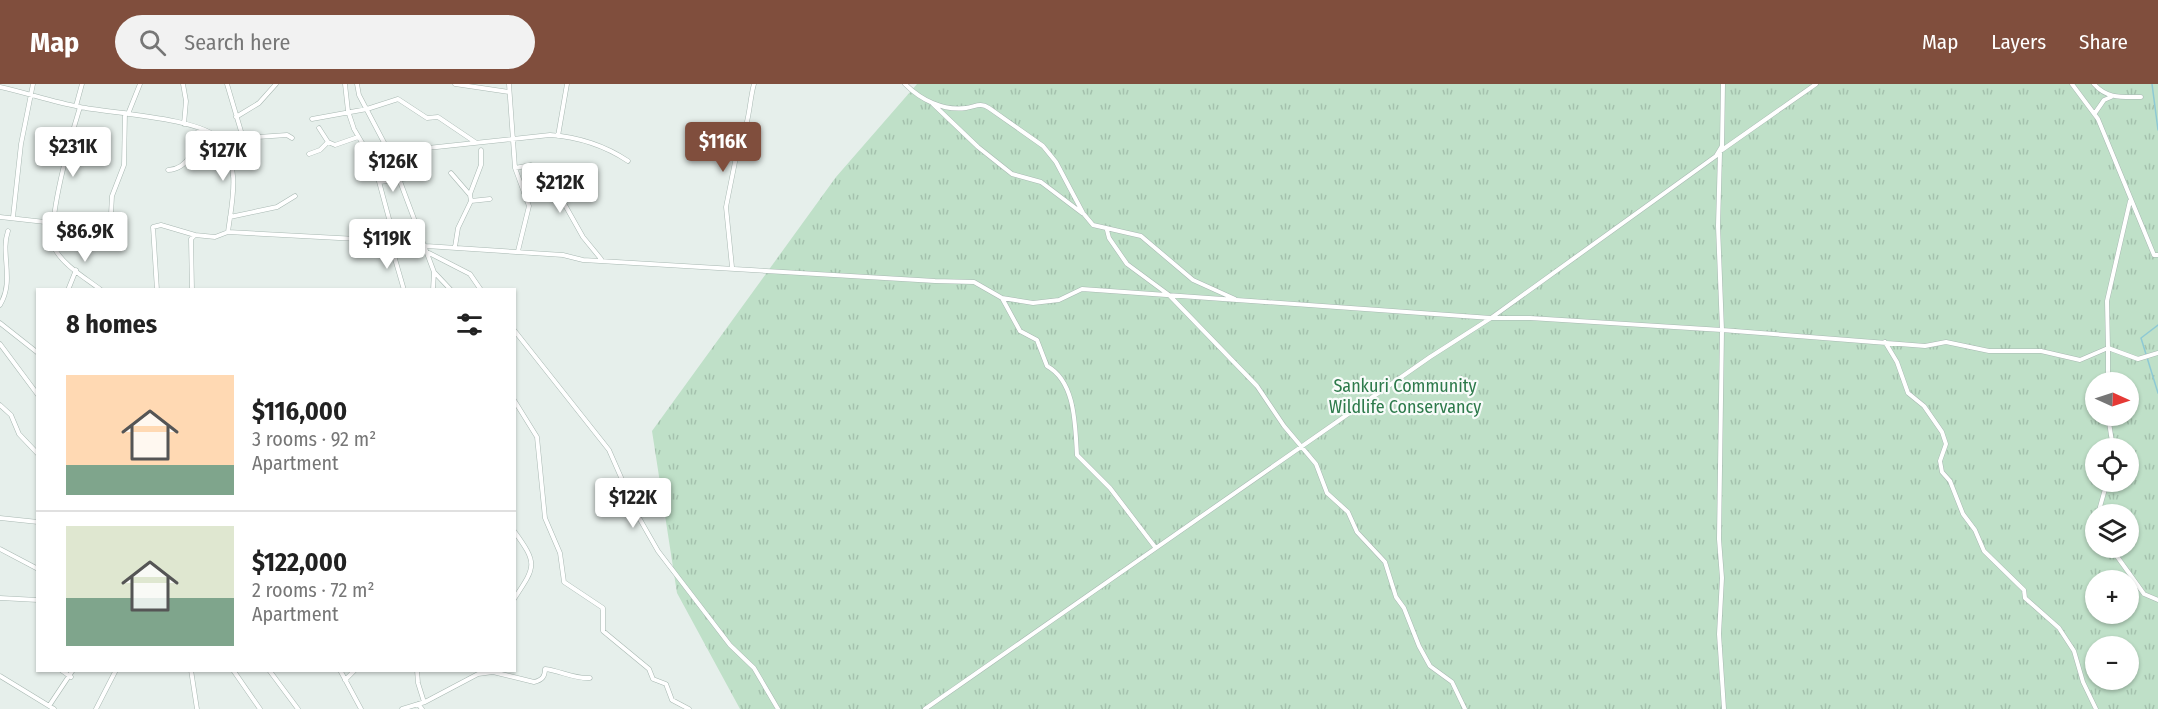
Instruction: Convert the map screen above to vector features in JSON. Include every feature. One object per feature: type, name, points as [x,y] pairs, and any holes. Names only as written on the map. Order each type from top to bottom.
[{"type":"street","points":[[13,217],[33,84]]},
{"type":"street","points":[[82,84],[54,223],[56,250],[99,288]]},
{"type":"street","points":[[111,214],[112,196],[124,165],[127,114],[140,84]]},
{"type":"street","points":[[183,84],[186,101],[184,124]]},
{"type":"street","points":[[226,84],[243,138]]},
{"type":"street","points":[[236,117],[259,103],[276,84]]},
{"type":"street","points":[[345,84],[348,111],[357,137],[371,154],[395,241]]},
{"type":"street","points":[[357,84],[359,95],[389,152],[426,246],[434,272],[433,288]]},
{"type":"street","points":[[455,84],[509,92]]},
{"type":"street","points":[[509,84],[514,168],[529,206],[518,251]]},
{"type":"street","points":[[558,136],[567,84]]},
{"type":"street","points":[[732,267],[726,207],[740,137],[747,128],[748,103],[754,84]]},
{"type":"street","points":[[905,84],[923,99],[932,103],[959,108],[982,104],[1032,138],[1056,162],[1083,213],[1093,225],[1141,236],[1193,280],[1237,300]]},
{"type":"street","points":[[1723,84],[1718,226],[1722,330],[1719,539],[1722,578],[1719,634],[1724,709]]},
{"type":"street","points":[[925,709],[1301,446],[1491,318],[1816,84]]},
{"type":"street","points":[[2073,84],[2095,113],[2130,201],[2154,255],[2158,255]]},
{"type":"street","points":[[2094,84],[2102,92],[2111,96],[2140,97]]},
{"type":"street","points":[[0,87],[78,106],[184,124],[214,133],[227,152],[233,174],[234,191],[228,232]]},
{"type":"street","points":[[2095,113],[2104,100],[2111,96]]},
{"type":"street","points":[[312,119],[367,109],[398,99],[427,118],[438,117],[476,142]]},
{"type":"street","points":[[932,103],[978,147],[1012,174],[1041,182],[1083,213]]},
{"type":"street","points":[[168,170],[177,170],[185,164],[195,146],[199,128]]},
{"type":"street","points":[[319,128],[328,142],[339,145],[357,137]]},
{"type":"street","points":[[221,141],[287,135],[292,138]]},
{"type":"street","points":[[371,154],[476,142],[558,136],[603,146],[628,160]]},
{"type":"street","points":[[309,154],[320,150],[328,142]]},
{"type":"street","points":[[455,247],[458,228],[471,201],[470,195],[481,165],[482,150]]},
{"type":"street","points":[[514,168],[531,165],[549,179],[560,192],[583,237],[601,259]]},
{"type":"street","points":[[451,173],[470,195]]},
{"type":"street","points":[[380,182],[424,176]]},
{"type":"street","points":[[525,193],[532,186],[549,179]]},
{"type":"street","points":[[230,217],[277,207],[295,196]]},
{"type":"street","points":[[471,201],[489,199]]},
{"type":"street","points":[[2108,372],[2107,301],[2130,201]]},
{"type":"street","points":[[0,217],[54,223]]},
{"type":"street","points":[[157,288],[153,227],[161,225],[195,235],[215,237],[228,232],[395,241],[426,246],[518,251],[601,259],[935,281],[963,280],[974,282],[1002,298],[1044,303],[1059,300],[1082,289],[1491,318],[1722,330],[1925,346],[1946,342],[1989,351],[2040,351],[2080,360],[2108,348],[2138,359],[2158,353]]},
{"type":"street","points":[[1107,230],[1109,238],[1127,264],[1169,295],[1257,386],[1316,464],[1327,493],[1348,512],[1358,532],[1385,562],[1396,597],[1404,608],[1419,646],[1430,666],[1452,682],[1465,709]]},
{"type":"street","points":[[0,306],[8,290],[3,250],[8,231]]},
{"type":"street","points":[[192,288],[191,239],[195,235]]},
{"type":"street","points":[[386,241],[393,252],[404,288]]},
{"type":"street","points":[[428,252],[471,274],[480,288]]},
{"type":"street","points":[[69,288],[76,270]]},
{"type":"street","points":[[434,272],[449,288]]},
{"type":"street","points":[[1002,298],[1020,331],[1037,340],[1047,366],[1058,372],[1073,407],[1077,454],[1110,488],[1155,547]]},
{"type":"street","points":[[0,323],[36,351]]},
{"type":"street","points":[[516,333],[609,450],[638,516],[658,551],[730,645],[753,668],[778,709]]},
{"type":"street","points":[[1884,341],[1897,362],[1908,393],[1924,406],[1942,432],[1946,444],[1940,461],[1942,472],[1950,481],[1963,514],[1975,530],[1984,551],[2024,590],[2025,598],[2059,628],[2074,651],[2083,682],[2096,709]]},
{"type":"street","points":[[0,344],[36,392]]},
{"type":"street","points":[[516,403],[537,437],[545,518],[560,553],[564,582],[603,608],[603,631],[649,669],[653,679],[666,684],[672,700],[688,709]]},
{"type":"street","points":[[0,405],[11,415],[20,434],[36,452]]},
{"type":"street","points":[[0,518],[36,522]]},
{"type":"street","points":[[516,534],[529,550],[532,564],[531,574],[516,596]]},
{"type":"street","points":[[0,549],[36,568]]},
{"type":"street","points":[[2118,558],[2144,594],[2158,600]]},
{"type":"street","points":[[0,598],[36,600]]},
{"type":"street","points":[[402,709],[424,702],[478,674],[493,672],[534,682],[541,680],[545,669],[562,672],[576,679],[590,678]]},
{"type":"street","points":[[64,672],[71,677]]},
{"type":"street","points":[[0,676],[51,708],[73,672]]},
{"type":"street","points":[[96,709],[115,672]]},
{"type":"street","points":[[191,672],[197,709]]},
{"type":"street","points":[[234,672],[260,709]]},
{"type":"street","points":[[270,672],[298,709]]},
{"type":"street","points":[[341,672],[361,709]]},
{"type":"street","points":[[345,680],[353,672]]},
{"type":"street","points":[[417,672],[418,684],[424,702]]},
{"type":"street","points":[[418,704],[422,709]]},
{"type":"green space","name":"Sankuri Community Wildlife Conservancy","points":[[917,84],[2158,84],[2158,709],[740,709],[677,593],[652,431],[836,177]]},
{"type":"waterway","points":[[2152,84],[2158,130]]},
{"type":"waterway","points":[[2158,325],[2141,338],[2158,393]]}]
